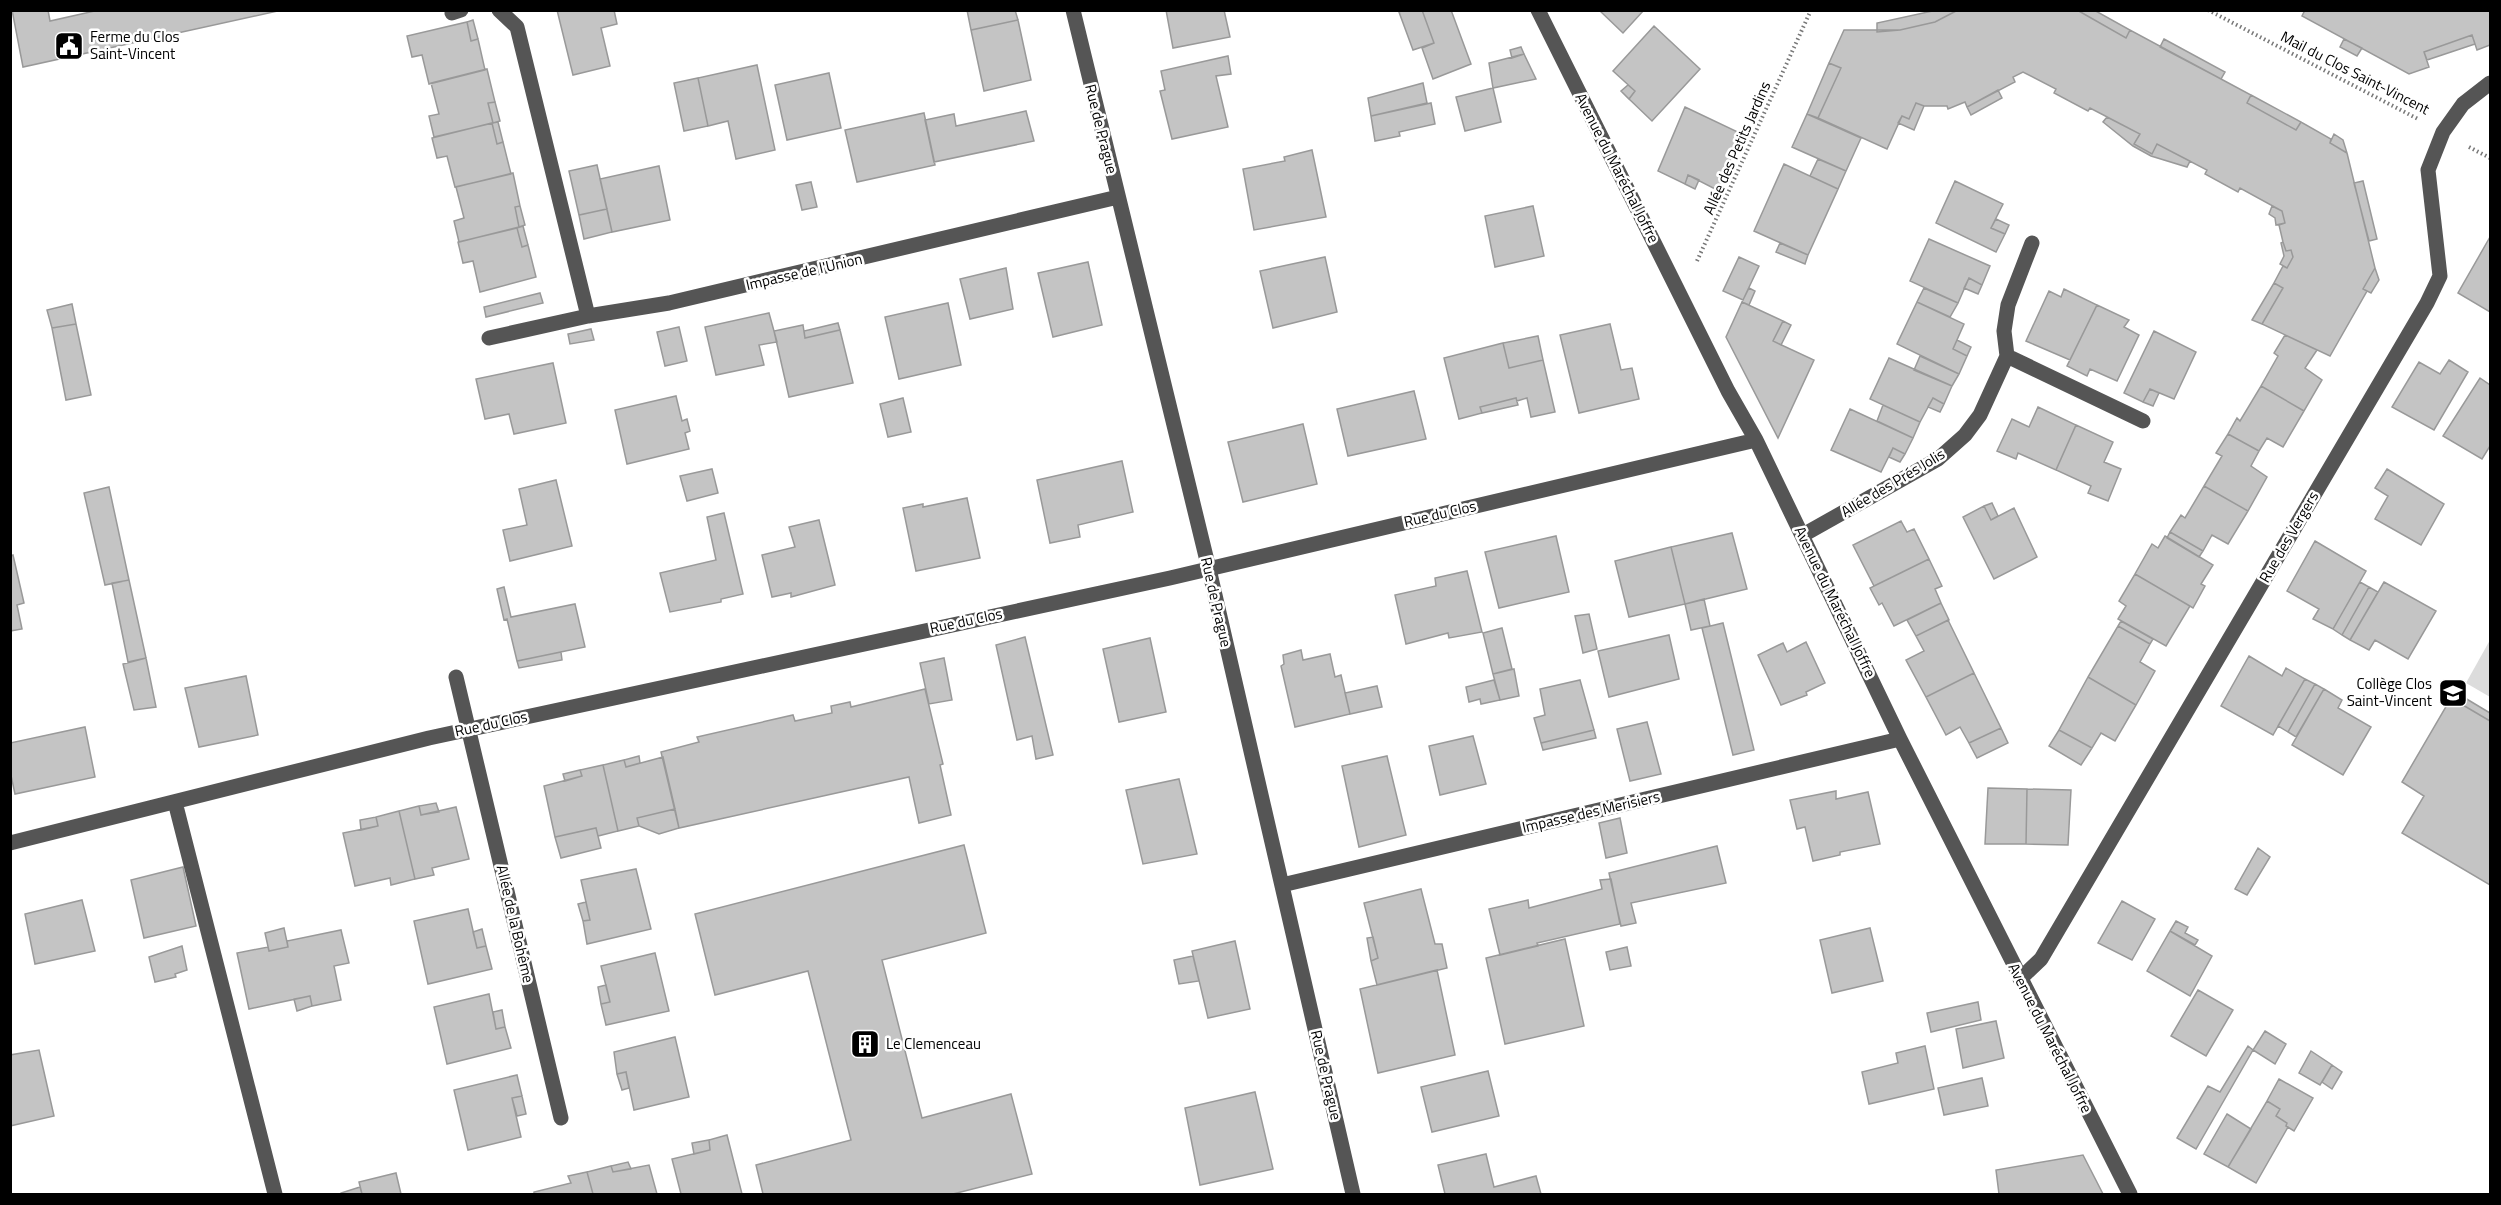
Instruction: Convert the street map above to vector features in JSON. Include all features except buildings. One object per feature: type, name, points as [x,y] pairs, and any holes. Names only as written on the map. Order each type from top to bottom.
[{"type":"street","points":[[499,10],[517,27],[588,316]]},
{"type":"street","name":"Rue de Prague","points":[[1072,10],[1209,569],[1353,1194]]},
{"type":"street","name":"Avenue du Maréchal Joffre","points":[[1538,10],[1728,391],[1756,440],[1900,739],[2130,1194]]},
{"type":"street","name":"Rue des Vergers","points":[[2020,979],[2041,959],[2427,303],[2440,276],[2428,170],[2443,132],[2463,104],[2490,83]]},
{"type":"street","name":"Impasse de l'Union","points":[[489,338],[588,316],[669,303],[1118,197]]},
{"type":"street","name":"Allée des Prés Jolis","points":[[1803,535],[1938,459],[1965,435],[1980,415],[2007,356],[2004,331],[2008,305],[2032,243]]},
{"type":"street","points":[[2007,356],[2143,421]]},
{"type":"street","name":"Rue du Clos","points":[[10,843],[469,729],[1209,569],[1756,440]]},
{"type":"street","name":"Allée de la Bohême","points":[[456,677],[561,1118]]},
{"type":"street","name":"Impasse des Merisiers","points":[[1282,885],[1900,739]]},
{"type":"street","points":[[176,802],[275,1194]]},
{"type":"path","name":"Allée des Petits Jardins","points":[[1680,294],[1705,248],[1811,10]]},
{"type":"path","name":"Mail du Clos Saint-Vincent","points":[[2208,10],[2443,132],[2490,159]]},
{"type":"shaded area","points":[[2490,640],[2490,697],[2466,683]]},
{"type":"place","name":"Ferme du Clos Saint-Vincent","points":[[69,46]]},
{"type":"place","name":"Collège Clos Saint-Vincent","points":[[2453,693]]},
{"type":"place","name":"Le Clemenceau","points":[[865,1044]]}]
